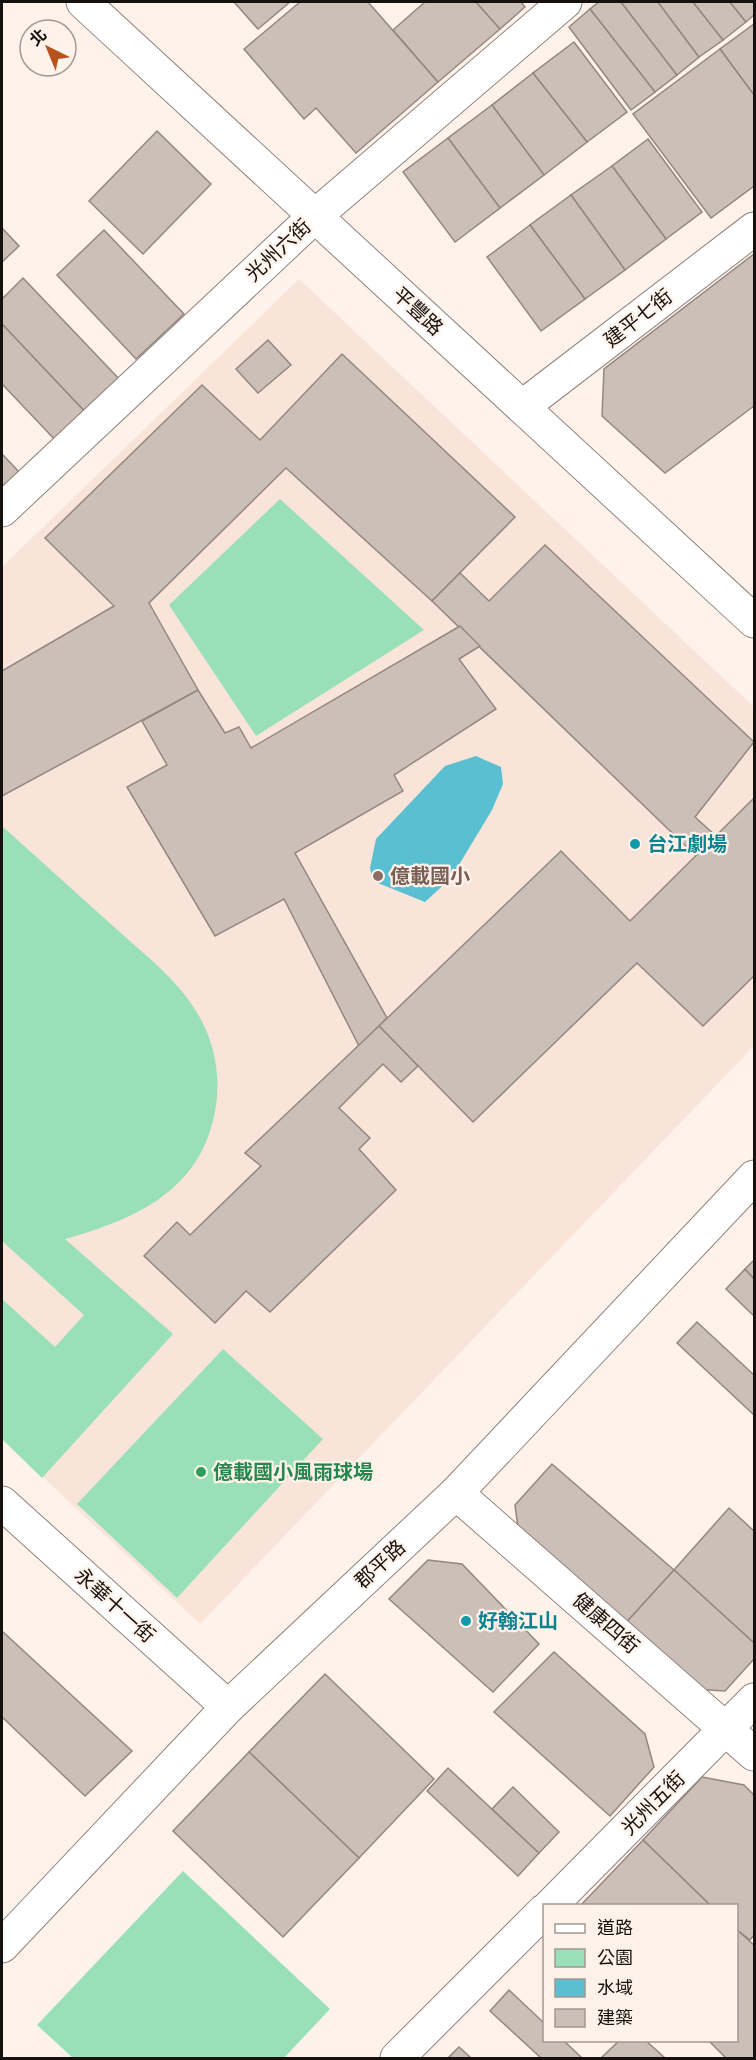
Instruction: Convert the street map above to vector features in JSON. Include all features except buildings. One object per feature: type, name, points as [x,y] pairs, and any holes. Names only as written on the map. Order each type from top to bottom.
[{"type":"street","name":"平豐路","points":[[82,2],[754,621]]},
{"type":"street","name":"光州六街","points":[[2,510],[315,216],[565,2]]},
{"type":"street","name":"建平七街","points":[[522,407],[754,229]]},
{"type":"street","name":"郡平路","points":[[2,1946],[228,1707],[456,1493],[754,1177]]},
{"type":"street","name":"健康四街","points":[[456,1493],[727,1727],[754,1754]]},
{"type":"street","name":"永華十一街","points":[[2,1503],[228,1707]]},
{"type":"street","name":"光州五街","points":[[551,1904],[754,1700]]},
{"type":"street","points":[[397,2058],[543,1912]]},
{"type":"shaded area","name":"億載國小","points":[[299,279],[754,707],[754,1046],[200,1624],[2,1439],[2,567]]},
{"type":"green space","points":[[280,499],[424,630],[256,736],[169,605]]},
{"type":"green space","points":[[2,826],[165,973],[189,1000],[211,1042],[217,1080],[216,1106],[210,1131],[200,1154],[171,1190],[132,1215],[65,1239],[173,1334],[42,1478],[2,1439],[2,1299],[55,1347],[84,1315],[2,1241]]},
{"type":"green space","name":"億載國小風雨球場","points":[[223,1349],[323,1439],[177,1598],[77,1504]]},
{"type":"green space","points":[[183,1871],[330,2009],[284,2058],[73,2058],[37,2025]]},
{"type":"water","points":[[476,756],[501,767],[503,784],[492,810],[451,878],[425,902],[373,881],[370,868],[376,839],[445,766]]},
{"type":"place","name":"台江劇場","points":[[635,844]]},
{"type":"place","name":"億載國小","points":[[378,876]]},
{"type":"place","name":"億載國小風雨球場","points":[[201,1472]]},
{"type":"place","name":"好翰江山","points":[[466,1621]]}]
